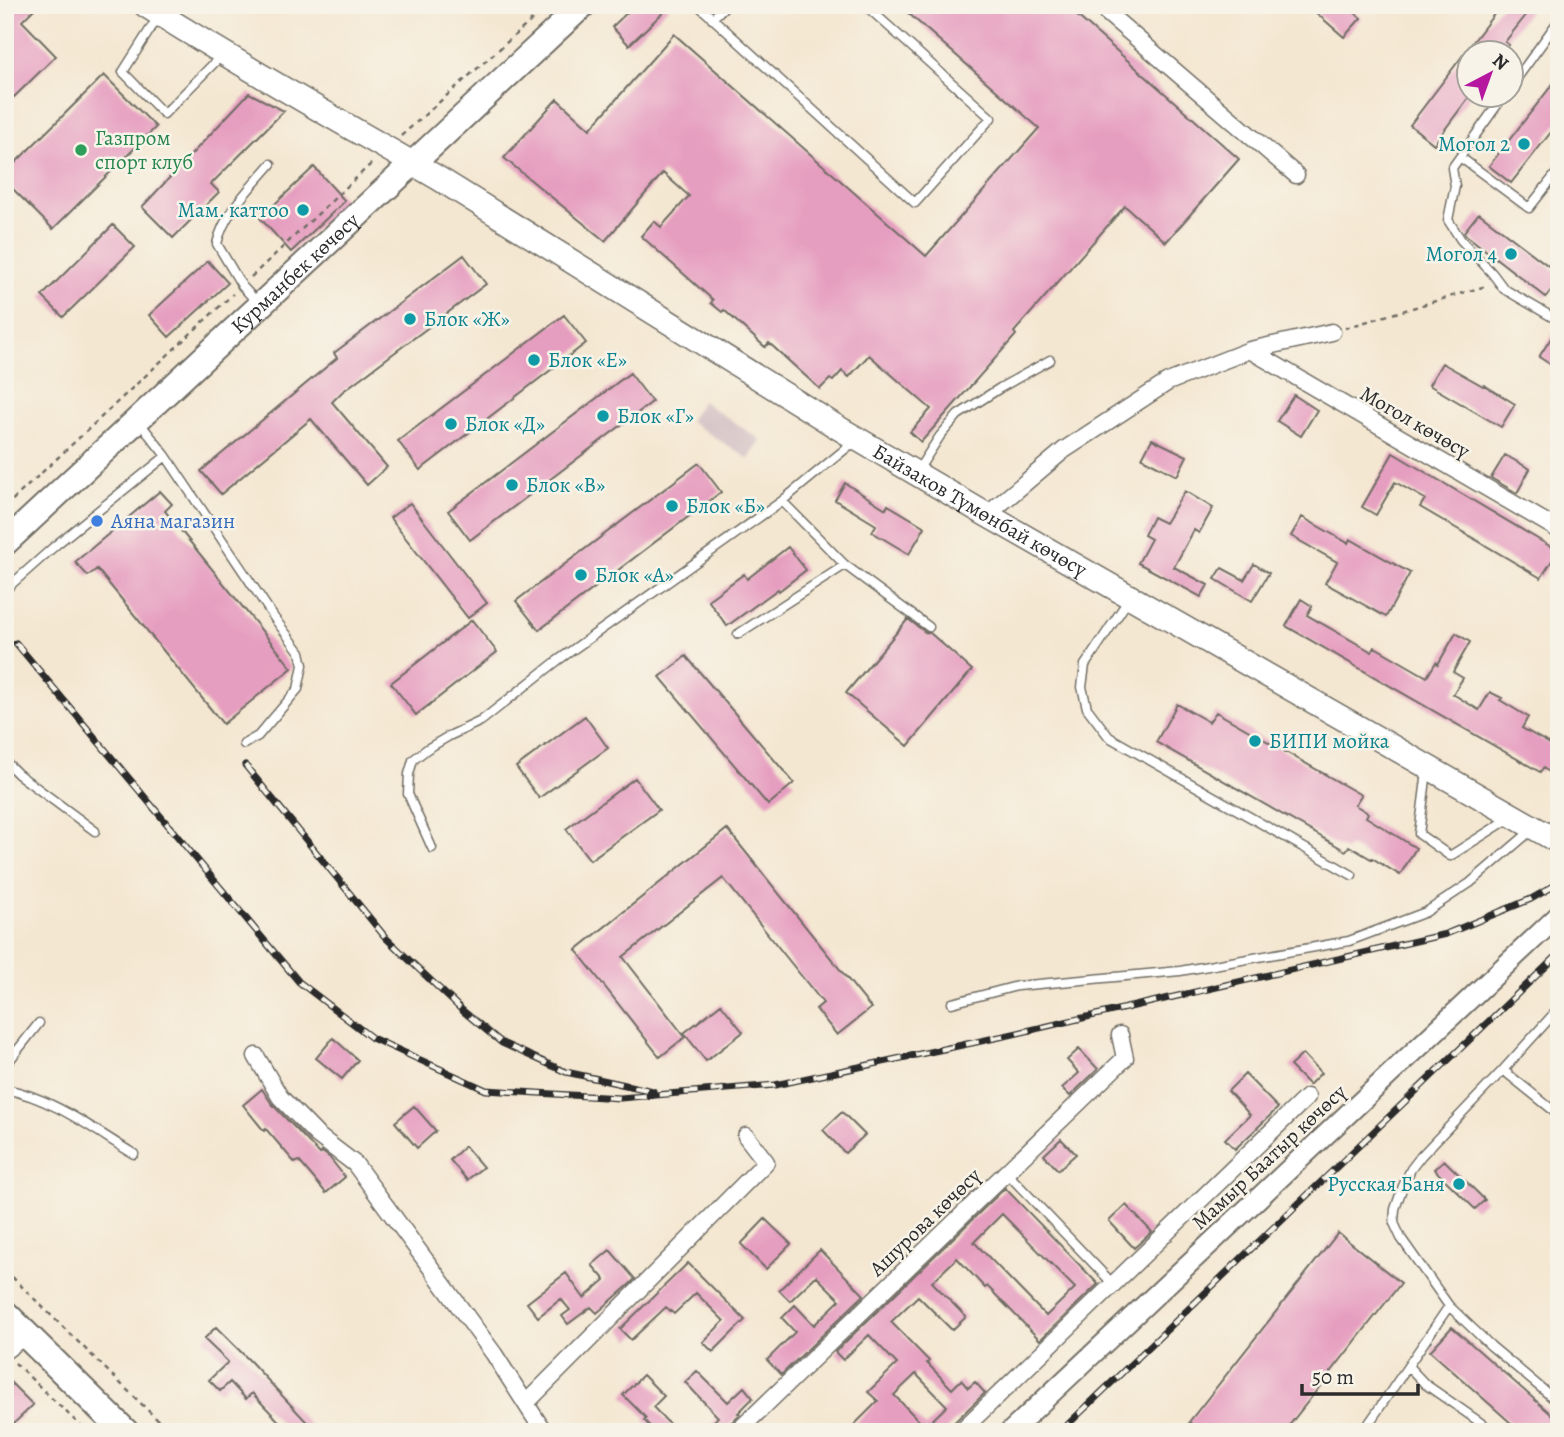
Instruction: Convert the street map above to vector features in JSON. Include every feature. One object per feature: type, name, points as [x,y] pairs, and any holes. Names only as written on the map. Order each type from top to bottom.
[{"type":"highway","points":[[13,1336],[125,1432]]},
{"type":"main road","name":"Курманбек көчөсү","points":[[5,543],[583,5]]},
{"type":"main road","name":"Байзаков Түмөнбай көчөсү","points":[[152,10],[412,163],[858,439],[1559,842]]},
{"type":"street","points":[[1098,5],[1296,175]]},
{"type":"street","points":[[987,515],[1064,450],[1168,382],[1251,350],[1332,332]]},
{"type":"street","name":"Могол көчөсү","points":[[1251,350],[1559,530]]},
{"type":"street","name":"Мамыр Баатыр көчөсү","points":[[1010,1432],[1559,915]]},
{"type":"street","name":"Ашурова көчөсү","points":[[737,1432],[1125,1058],[1120,1035]]},
{"type":"street","points":[[256,1056],[280,1097],[317,1135],[355,1164],[494,1354],[544,1432]]},
{"type":"street","points":[[960,1432],[1307,1097]]},
{"type":"street","points":[[526,1403],[765,1162],[746,1136]]},
{"type":"lane","points":[[698,5],[915,203],[992,118],[865,5]]},
{"type":"lane","points":[[712,19],[726,5]]},
{"type":"lane","points":[[152,10],[123,72],[164,114],[223,54]]},
{"type":"lane","points":[[1526,65],[1559,20]]},
{"type":"lane","points":[[1495,108],[1452,168],[1455,186],[1448,220],[1461,240],[1492,272],[1504,289],[1559,321]]},
{"type":"lane","points":[[1460,157],[1529,208],[1559,170]]},
{"type":"lane","points":[[260,306],[242,286],[217,244],[228,214],[271,164]]},
{"type":"lane","points":[[916,472],[958,415],[1050,360]]},
{"type":"lane","points":[[137,420],[166,456],[300,652],[303,665],[299,689],[258,736],[244,744]]},
{"type":"lane","points":[[432,848],[408,794],[413,760],[449,736],[481,721],[557,661],[782,501],[858,439]]},
{"type":"lane","points":[[5,590],[166,456]]},
{"type":"lane","points":[[782,501],[845,565],[929,627]]},
{"type":"lane","points":[[737,634],[845,565]]},
{"type":"lane","points":[[1130,597],[1085,664],[1082,687],[1087,708],[1109,737],[1352,876]]},
{"type":"lane","points":[[5,761],[18,774],[95,831]]},
{"type":"lane","points":[[1427,767],[1419,834],[1450,856],[1513,816]]},
{"type":"lane","points":[[952,1003],[1017,986],[1180,971],[1349,941],[1426,912],[1470,883],[1534,828]]},
{"type":"lane","points":[[1559,1008],[1421,1156],[1407,1177],[1395,1209],[1394,1223],[1401,1238],[1449,1306],[1491,1346],[1559,1403]]},
{"type":"lane","points":[[5,1066],[39,1023]]},
{"type":"lane","points":[[1503,1070],[1559,1115]]},
{"type":"lane","points":[[5,1090],[53,1105],[134,1154]]},
{"type":"lane","points":[[1006,1172],[1113,1284]]},
{"type":"lane","points":[[1363,1432],[1449,1306]]},
{"type":"lane","points":[[1408,1366],[1425,1384],[1494,1432]]},
{"type":"path","points":[[5,507],[387,148],[549,5]]},
{"type":"path","points":[[1332,332],[1499,282]]},
{"type":"path","points":[[5,1270],[170,1432]]},
{"type":"path","points":[[13,1336],[87,1432]]},
{"type":"shaded area","points":[[702,401],[761,440],[749,459],[689,421]]},
{"type":"building","points":[[5,5],[38,5],[22,21],[56,56],[14,97],[5,88]]},
{"type":"building","points":[[635,5],[671,5],[629,45],[612,27]]},
{"type":"building","points":[[899,5],[1065,5],[1239,159],[1166,242],[1125,206],[921,442],[910,432],[931,409],[869,355],[849,377],[842,371],[820,389],[769,343],[765,347],[724,310],[722,312],[711,303],[713,300],[641,236],[654,221],[661,227],[689,196],[663,173],[605,241],[504,158],[557,99],[590,129],[674,34],[926,256],[1039,128]]},
{"type":"building","points":[[1307,5],[1346,5],[1361,18],[1344,37]]},
{"type":"building","points":[[1501,5],[1534,5],[1508,38],[1476,38]]},
{"type":"building","points":[[1456,64],[1456,108],[1461,108],[1434,144],[1410,125]]},
{"type":"building","name":"Газпром спорт клуб","points":[[104,75],[156,127],[53,229],[5,181],[5,173]]},
{"type":"building","name":"Могол 2","points":[[1559,76],[1559,122],[1511,183],[1489,166]]},
{"type":"building","points":[[249,93],[284,111],[211,184],[219,192],[173,238],[142,207]]},
{"type":"building","name":"Мам. каттоо","points":[[314,167],[345,201],[291,252],[260,218]]},
{"type":"building","name":"Могол 4","points":[[1479,213],[1559,274],[1559,280],[1546,297],[1466,235],[1464,232]]},
{"type":"building","points":[[113,225],[135,247],[63,317],[42,296]]},
{"type":"building","points":[[464,255],[486,284],[332,402],[387,467],[367,485],[311,419],[221,494],[201,471],[337,358],[334,353]]},
{"type":"building","points":[[208,261],[228,283],[169,337],[149,315]]},
{"type":"building","points":[[564,315],[586,343],[420,470],[398,441]]},
{"type":"building","points":[[1559,327],[1559,370],[1539,357]]},
{"type":"building","points":[[1442,363],[1515,404],[1501,427],[1429,385]]},
{"type":"building","points":[[630,373],[652,402],[470,540],[448,511]]},
{"type":"building","points":[[1294,395],[1317,410],[1301,436],[1277,421]]},
{"type":"building","points":[[1152,439],[1187,456],[1177,476],[1142,458]]},
{"type":"building","points":[[1393,453],[1558,551],[1541,578],[1420,507],[1425,499],[1395,482],[1376,515],[1362,507]]},
{"type":"building","points":[[1505,455],[1530,469],[1517,493],[1491,478]]},
{"type":"building","points":[[699,463],[721,492],[539,630],[516,601]]},
{"type":"building","points":[[845,483],[886,509],[888,505],[925,527],[909,554],[872,532],[876,525],[835,500]]},
{"type":"building","points":[[160,491],[172,504],[165,511],[292,668],[223,724],[97,569],[88,576],[75,562]]},
{"type":"building","points":[[1185,491],[1213,508],[1199,533],[1194,530],[1174,567],[1208,585],[1201,597],[1138,563],[1151,539],[1144,535],[1153,517],[1165,523]]},
{"type":"building","points":[[410,503],[487,603],[468,618],[390,518]]},
{"type":"building","points":[[1302,517],[1348,543],[1350,539],[1410,573],[1386,617],[1325,583],[1337,562],[1291,536]]},
{"type":"building","points":[[788,547],[806,570],[727,626],[708,600],[744,574],[747,579]]},
{"type":"building","points":[[1254,564],[1269,573],[1252,601],[1215,579],[1222,568],[1244,580]]},
{"type":"building","points":[[1301,599],[1312,606],[1307,615],[1372,652],[1375,647],[1427,677],[1456,633],[1470,642],[1453,672],[1463,678],[1453,694],[1479,710],[1490,692],[1528,717],[1522,728],[1559,749],[1559,778],[1543,768],[1540,772],[1286,626]]},
{"type":"building","points":[[908,619],[930,633],[972,670],[908,746],[846,693]]},
{"type":"building","points":[[472,620],[497,652],[416,715],[391,683]]},
{"type":"building","points":[[686,656],[794,783],[768,805],[660,677]]},
{"type":"building","points":[[1177,704],[1209,722],[1216,712],[1361,795],[1355,805],[1368,813],[1366,817],[1416,848],[1400,875],[1349,846],[1346,851],[1156,742]]},
{"type":"building","points":[[585,716],[608,748],[539,798],[516,767]]},
{"type":"building","points":[[635,778],[659,810],[590,860],[566,829]]},
{"type":"building","points":[[727,829],[871,1008],[837,1035],[816,1009],[823,1003],[723,878],[623,957],[685,1037],[660,1057],[576,950]]},
{"type":"building","points":[[721,1004],[743,1032],[706,1061],[684,1033]]},
{"type":"building","points":[[333,1038],[358,1060],[342,1079],[316,1058]]},
{"type":"building","points":[[1079,1049],[1098,1069],[1070,1096],[1062,1088],[1079,1073],[1067,1060]]},
{"type":"building","points":[[1303,1054],[1321,1073],[1309,1085],[1290,1066]]},
{"type":"building","points":[[1245,1074],[1278,1108],[1235,1149],[1225,1139],[1250,1115],[1228,1091]]},
{"type":"building","points":[[262,1089],[272,1104],[320,1154],[322,1152],[329,1157],[345,1177],[326,1193],[299,1161],[295,1163],[266,1129],[264,1131],[243,1105]]},
{"type":"building","points":[[414,1106],[436,1131],[417,1148],[395,1122]]},
{"type":"building","points":[[842,1112],[865,1135],[845,1153],[823,1130]]},
{"type":"building","points":[[1061,1139],[1076,1154],[1058,1170],[1044,1155]]},
{"type":"building","points":[[465,1146],[483,1167],[467,1180],[450,1160]]},
{"type":"building","name":"Русская Баня","points":[[1444,1160],[1485,1200],[1475,1209],[1434,1169]]},
{"type":"building","points":[[1005,1188],[1098,1284],[1040,1340],[957,1258],[932,1282],[966,1317],[952,1330],[918,1296],[891,1322],[952,1389],[961,1380],[968,1388],[975,1382],[985,1393],[944,1432],[880,1432],[875,1427],[869,1432],[847,1432],[878,1401],[868,1392],[897,1364],[869,1335],[843,1360],[835,1352]],"holes":[[[1002,1214],[1075,1288],[1046,1316],[974,1242]],[[916,1374],[947,1406],[925,1427],[894,1395]]]},
{"type":"building","points":[[1126,1205],[1152,1232],[1134,1248],[1109,1221]]},
{"type":"building","points":[[765,1219],[791,1244],[766,1269],[741,1244]]},
{"type":"building","points":[[1338,1233],[1401,1283],[1284,1432],[1202,1432],[1189,1422]]},
{"type":"building","points":[[610,1250],[635,1279],[597,1313],[591,1307],[568,1324],[562,1316],[570,1310],[561,1299],[538,1317],[527,1303],[566,1273],[584,1298],[605,1280],[592,1265]]},
{"type":"building","points":[[820,1250],[864,1295],[781,1375],[767,1360],[795,1332],[782,1318],[795,1305],[814,1325],[840,1300],[816,1276],[790,1301],[779,1290]]},
{"type":"building","points":[[688,1263],[745,1320],[713,1352],[703,1342],[724,1321],[696,1293],[674,1314],[666,1307],[631,1340],[620,1329]]},
{"type":"building","points":[[216,1327],[316,1432],[289,1432],[252,1393],[246,1399],[230,1382],[220,1391],[209,1380],[228,1362],[204,1339]]},
{"type":"building","points":[[1452,1327],[1559,1421],[1559,1432],[1521,1432],[1430,1351]]},
{"type":"building","points":[[697,1371],[728,1402],[744,1387],[753,1398],[738,1413],[740,1414],[729,1425],[727,1432],[703,1432],[718,1417],[685,1382]]},
{"type":"building","points":[[643,1375],[664,1396],[653,1407],[677,1432],[655,1432],[644,1420],[646,1418],[623,1395]]},
{"type":"building","points":[[5,1377],[33,1405],[5,1432]]},
{"type":"railway","points":[[16,643],[299,982],[372,1038],[486,1090],[620,1098],[775,1085],[1009,1035],[1446,934],[1531,899],[1559,883]]},
{"type":"railway","points":[[245,765],[386,938],[463,1011],[502,1043],[566,1072],[653,1091]]},
{"type":"railway","points":[[1060,1432],[1559,954]]},
{"type":"place","name":"Могол 2","points":[[1524,144]]},
{"type":"place","name":"Газпром спорт клуб","points":[[81,150]]},
{"type":"place","name":"Мам. каттоо","points":[[303,210]]},
{"type":"place","name":"Могол 4","points":[[1511,254]]},
{"type":"place","name":"Блок «Ж»","points":[[410,319]]},
{"type":"place","name":"Блок «Е»","points":[[534,360]]},
{"type":"place","name":"Блок «Г»","points":[[603,416]]},
{"type":"place","name":"Блок «Д»","points":[[451,424]]},
{"type":"place","name":"Блок «В»","points":[[512,485]]},
{"type":"place","name":"Блок «Б»","points":[[672,506]]},
{"type":"place","name":"Аяна магазин","points":[[97,521]]},
{"type":"place","name":"Блок «А»","points":[[581,575]]},
{"type":"place","name":"БИПИ мойка","points":[[1255,741]]},
{"type":"place","name":"Русская Баня","points":[[1459,1184]]}]
